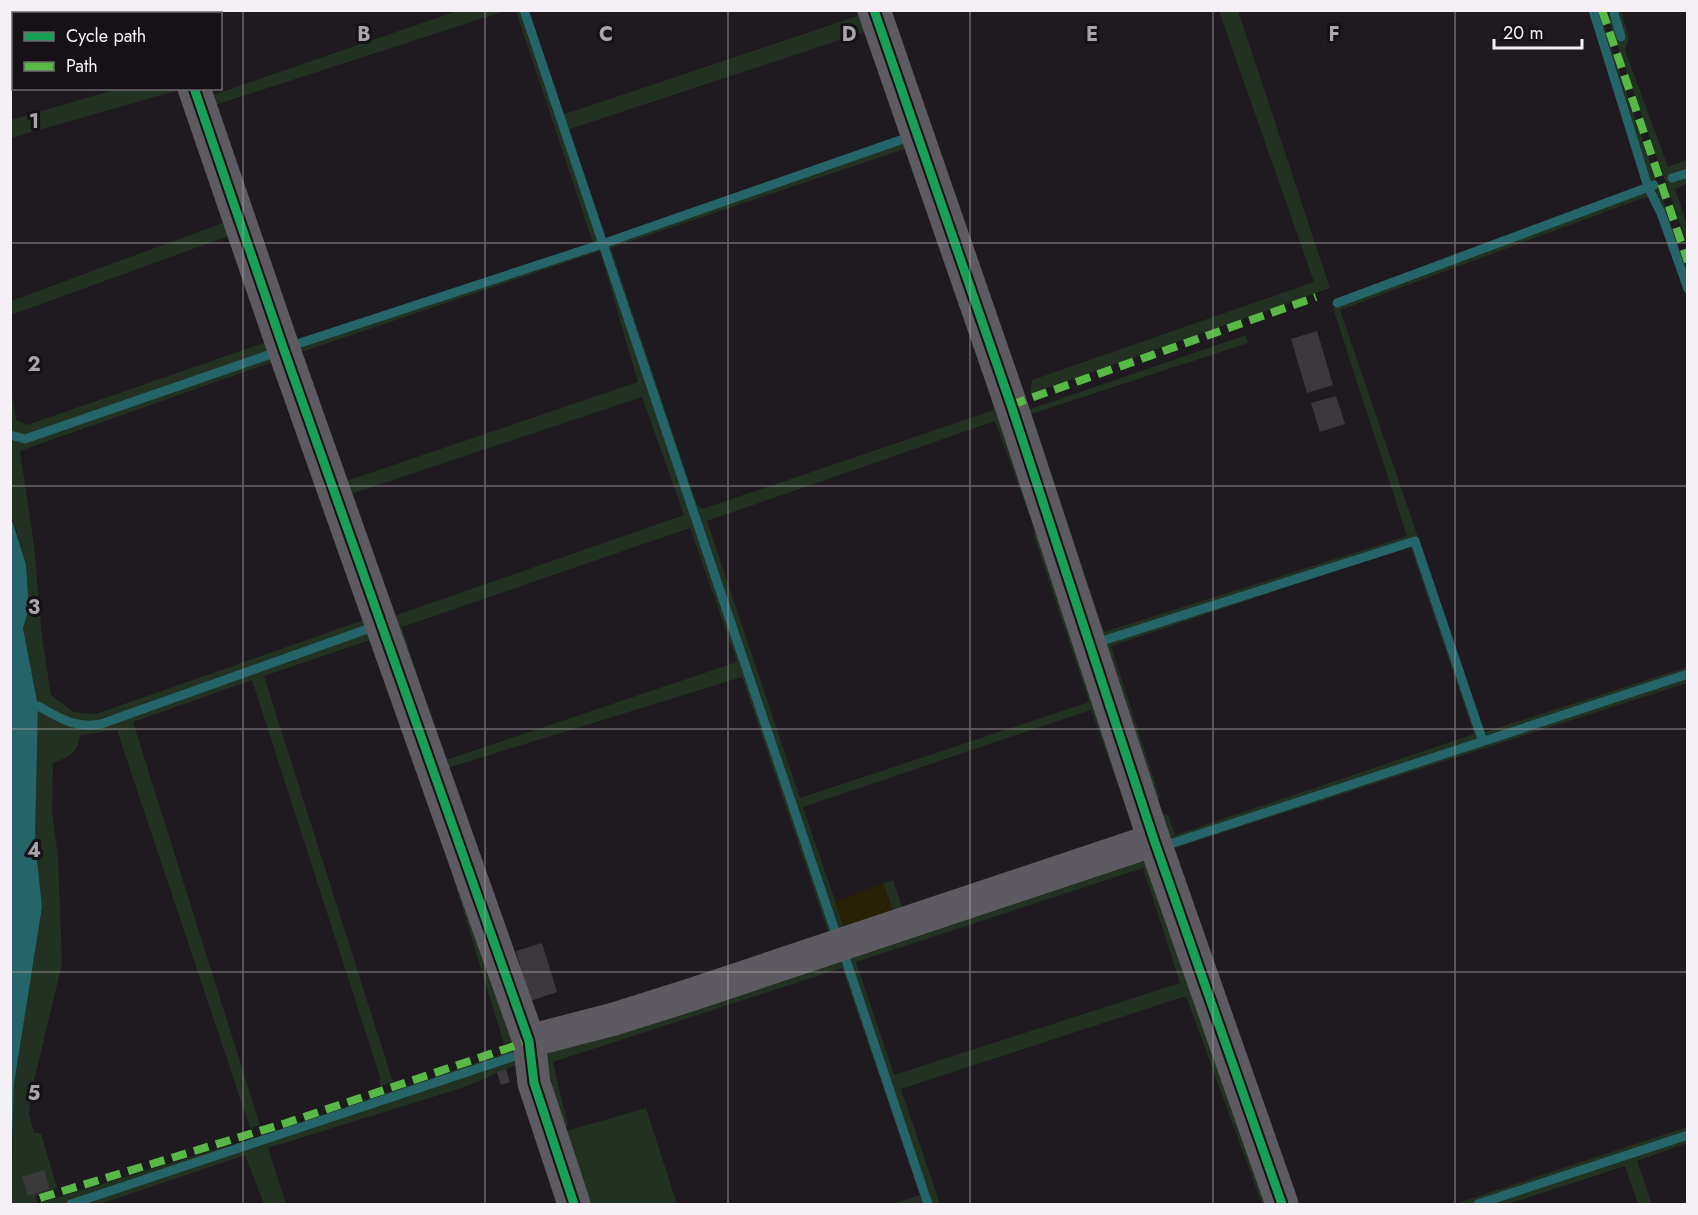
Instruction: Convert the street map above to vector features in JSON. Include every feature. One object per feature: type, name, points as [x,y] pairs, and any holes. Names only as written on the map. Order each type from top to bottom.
[{"type":"street","points":[[874,10],[1011,405],[1154,840],[1282,1204]]},
{"type":"street","points":[[195,90],[284,350],[530,1041],[534,1083],[574,1204]]},
{"type":"street","points":[[530,1041],[687,996],[1154,840]]},
{"type":"green space","points":[[457,11],[505,11],[212,106],[295,344],[298,345],[602,247],[840,943],[591,1020],[581,1019],[831,941],[742,677],[451,767],[447,771],[470,838],[464,846],[437,763],[737,662],[690,528],[402,627],[439,743],[432,746],[388,618],[684,515],[642,397],[348,495],[387,606],[383,607],[301,379],[304,378],[343,482],[638,382],[600,251],[298,353],[301,366],[296,367],[202,90],[207,90],[210,96]]},
{"type":"green space","points":[[516,11],[522,11],[598,241],[593,243]]},
{"type":"green space","points":[[859,11],[869,11],[975,319],[966,316],[907,148],[611,248],[696,502],[702,509],[994,410],[976,340],[980,335],[998,393],[1001,415],[1010,431],[1038,508],[1029,514],[995,421],[707,521],[800,798],[1089,702],[1033,533],[1043,526],[1134,791],[1141,828],[1135,829],[1132,825],[1091,710],[803,807],[846,933],[839,937],[604,245],[907,140],[910,136],[904,134],[867,31],[567,130],[562,115],[860,15]]},
{"type":"green space","points":[[1219,11],[1238,11],[1330,288],[1030,394],[1032,380],[1314,282]]},
{"type":"green space","points":[[1594,11],[1599,11],[1687,271],[1687,282],[1663,210],[1651,186]]},
{"type":"green space","points":[[1605,11],[1608,11],[1618,38],[1624,41],[1616,11],[1621,11],[1629,38],[1625,50],[1668,167],[1687,160],[1687,168],[1672,173],[1670,178],[1675,181],[1687,177],[1687,184],[1675,189],[1687,225],[1687,243]]},
{"type":"green space","points":[[114,90],[179,90],[11,138],[11,120]]},
{"type":"green space","points":[[1648,191],[1651,197],[1340,310],[1485,732],[1687,667],[1687,671],[1483,736],[1415,538],[1101,640],[1414,542],[1480,738],[1170,842],[1169,845],[1482,740],[1687,676],[1687,683],[1175,848],[1195,916],[1187,920],[1154,814],[1168,815],[1175,835],[1474,734],[1410,546],[1111,646],[1160,798],[1148,798],[1019,413],[1246,335],[1248,343],[1028,415],[1036,427],[1104,632],[1407,536],[1333,308]]},
{"type":"green space","points":[[228,221],[234,234],[11,315],[11,301]]},
{"type":"green space","points":[[262,292],[298,399],[293,401],[278,360],[20,451],[34,545],[42,637],[51,695],[74,712],[96,714],[372,617],[299,417],[304,415],[379,625],[516,1033],[513,1040],[504,1044],[453,877],[456,872],[379,637],[264,676],[393,1082],[380,1086],[380,1077],[252,680],[133,722],[260,1125],[250,1128],[117,730],[80,735],[72,754],[53,763],[52,810],[58,857],[62,964],[32,1089],[29,1114],[34,1133],[41,1133],[57,1188],[35,1197],[38,1203],[254,1138],[517,1049],[518,1064],[465,1087],[268,1148],[286,1204],[264,1204],[245,1155],[100,1204],[11,1204],[14,1084],[42,907],[35,841],[38,706],[23,628],[29,609],[26,564],[11,514],[11,437],[25,441],[276,352],[24,436],[11,434],[10,382],[16,420],[27,425],[269,341],[255,299]],"holes":[[[374,624],[376,628],[101,726],[85,727],[59,722],[38,707],[47,708],[79,722],[100,723]]]},
{"type":"green space","points":[[1148,857],[542,1052],[562,1121],[544,1054],[843,957],[927,1204],[892,1204],[920,1195],[842,968],[553,1062],[568,1126],[561,1127],[537,1053]]},
{"type":"green space","points":[[1140,860],[1147,860],[1268,1204],[1262,1204],[1186,996],[901,1089],[940,1204],[930,1204],[846,955]],"holes":[[[1143,868],[1180,983],[894,1075],[856,962]]]},
{"type":"green space","points":[[893,880],[904,913],[897,922],[883,883]]},
{"type":"green space","points":[[646,1108],[677,1204],[584,1204],[563,1132]]},
{"type":"green space","points":[[1687,1127],[1687,1131],[1470,1204],[1455,1204]]},
{"type":"green space","points":[[1687,1134],[1687,1143],[1637,1161],[1652,1204],[1638,1204],[1625,1166],[1508,1204],[1479,1204]]},
{"type":"sand","points":[[883,883],[897,922],[845,932],[835,902]]},
{"type":"water","points":[[10,514],[26,564],[29,609],[23,628],[38,706],[35,841],[42,907],[14,1084],[11,1169]]},
{"type":"building","points":[[1317,331],[1333,385],[1307,393],[1291,339]]},
{"type":"building","points":[[1336,396],[1345,424],[1320,432],[1311,403]]},
{"type":"building","points":[[542,943],[557,992],[530,1001],[516,951]]},
{"type":"building","points":[[506,1069],[510,1082],[501,1085],[497,1072]]},
{"type":"building","points":[[44,1170],[50,1189],[28,1196],[22,1177]]},
{"type":"waterway","points":[[524,10],[837,937]]},
{"type":"waterway","points":[[1593,10],[1648,187],[1661,213],[1688,289]]},
{"type":"waterway","points":[[1613,10],[1621,37]]},
{"type":"waterway","points":[[297,344],[602,244],[909,137]]},
{"type":"waterway","points":[[1672,178],[1688,173]]},
{"type":"waterway","points":[[1337,303],[1654,185]]},
{"type":"waterway","points":[[10,435],[25,439],[274,353]]},
{"type":"waterway","points":[[1102,641],[1415,541],[1482,739]]},
{"type":"waterway","points":[[38,706],[75,724],[101,724],[376,626]]},
{"type":"waterway","points":[[1170,844],[1688,674]]},
{"type":"waterway","points":[[844,954],[928,1204]]},
{"type":"waterway","points":[[71,1204],[512,1057]]},
{"type":"waterway","points":[[1478,1204],[1688,1135]]},
{"type":"marked path","points":[[1602,10],[1688,262]]},
{"type":"marked path","points":[[1011,405],[1316,297]]},
{"type":"marked path","points":[[40,1198],[286,1123],[529,1041]]},
{"type":"cycle path","points":[[874,10],[1011,405],[1154,840],[1282,1204]]},
{"type":"cycle path","points":[[195,90],[284,350],[529,1041],[534,1083],[574,1204]]}]
